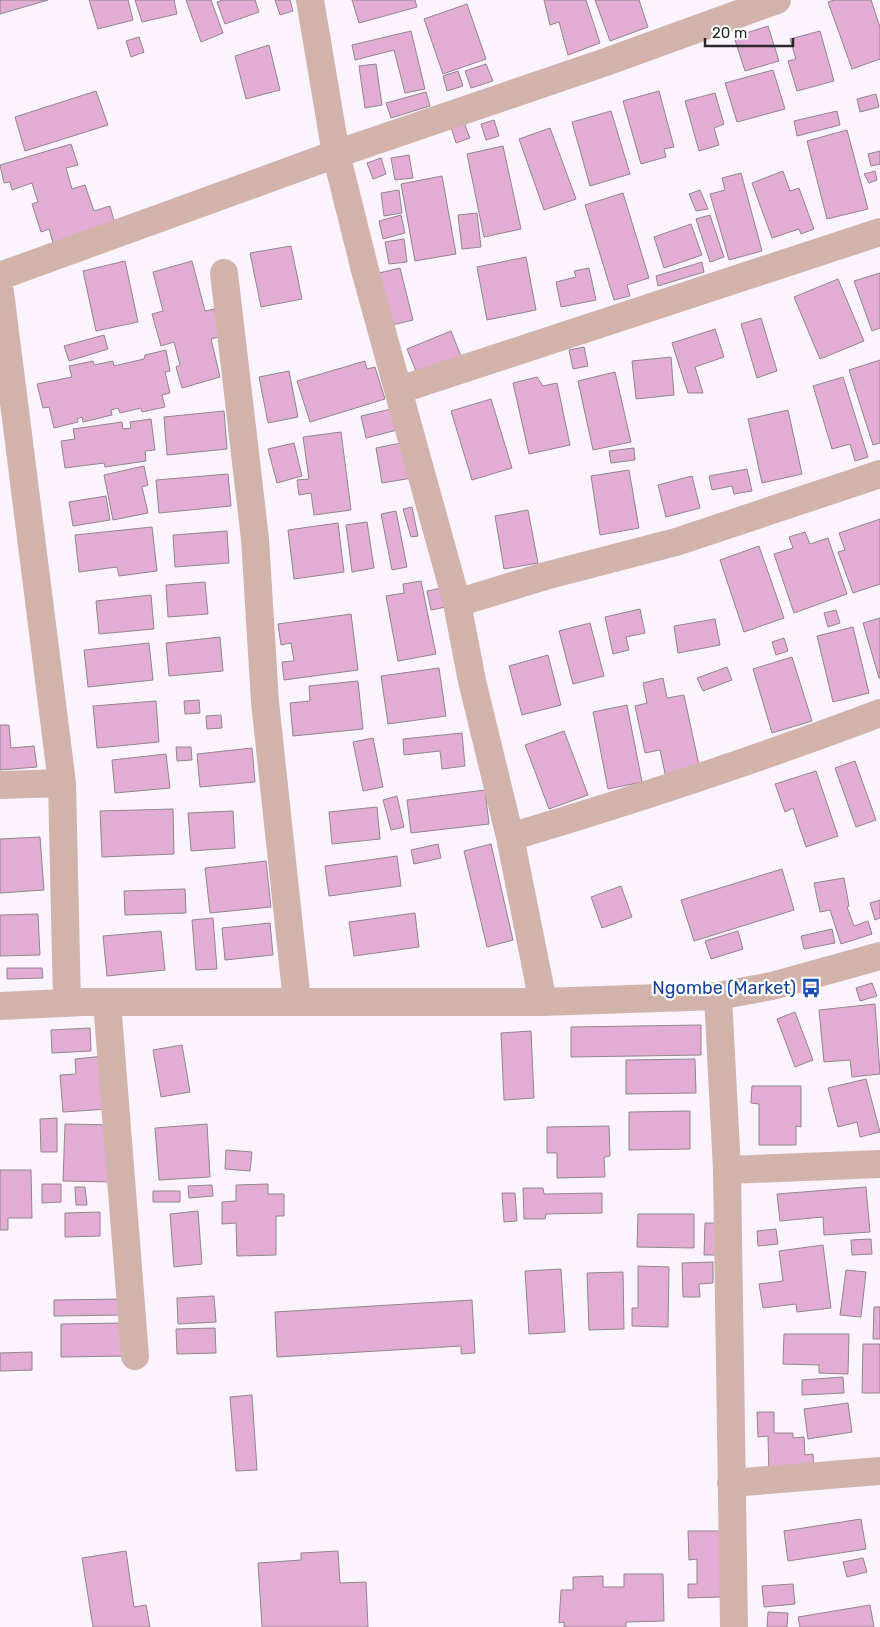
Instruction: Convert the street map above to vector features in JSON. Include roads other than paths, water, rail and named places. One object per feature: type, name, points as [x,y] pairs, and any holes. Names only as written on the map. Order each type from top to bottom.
[{"type":"street","points":[[310,0],[336,154],[366,274],[457,603],[472,681],[510,838],[543,1002]]},
{"type":"street","points":[[0,276],[336,154],[603,63],[777,0]]},
{"type":"street","points":[[399,390],[880,232]]},
{"type":"street","points":[[224,273],[255,538],[265,702],[296,1001]]},
{"type":"street","points":[[0,292],[62,783],[67,1003]]},
{"type":"street","points":[[457,603],[545,576],[676,542],[880,474]]},
{"type":"street","points":[[510,838],[653,794],[771,754],[880,713]]},
{"type":"street","points":[[0,785],[62,783]]},
{"type":"street","points":[[0,1006],[107,1002],[543,1002],[718,996],[772,986],[880,956]]},
{"type":"street","points":[[718,996],[728,1170],[734,1627]]},
{"type":"street","points":[[107,1002],[135,1356]]},
{"type":"street","points":[[728,1170],[880,1164]]},
{"type":"street","points":[[731,1483],[880,1471]]},
{"type":"place","name":"Ngombe (Market)","points":[[811,988]]}]
